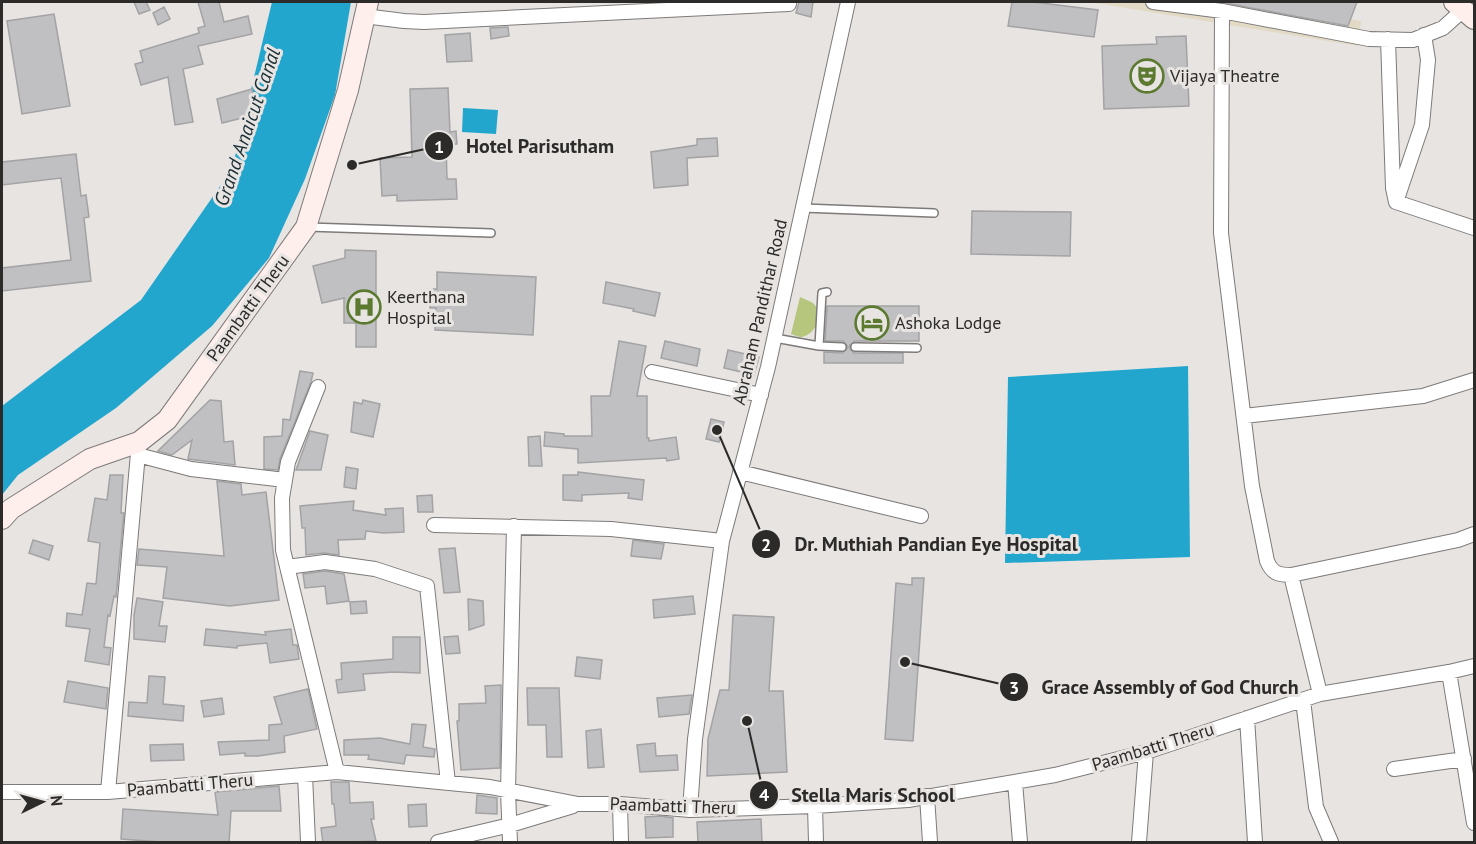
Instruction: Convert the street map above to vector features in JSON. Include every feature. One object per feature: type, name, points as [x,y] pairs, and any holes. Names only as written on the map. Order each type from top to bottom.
[{"type":"street","name":"Abraham Pandithar Road","points":[[690,810],[695,739],[722,541],[761,395],[848,2]]},
{"type":"street","points":[[1153,2],[1222,10],[1370,39],[1413,40],[1443,28],[1464,10]]},
{"type":"street","points":[[366,9],[404,21],[424,22],[789,4]]},
{"type":"street","name":"Paambatti Theru","points":[[2,519],[11,509],[90,459],[139,448],[167,420],[306,227],[348,90],[366,9]]},
{"type":"street","points":[[1222,10],[1221,233],[1252,486],[1270,569],[1278,575],[1291,575],[1458,540],[1474,534]]},
{"type":"street","points":[[1396,202],[1422,125],[1428,60],[1424,35]]},
{"type":"street","points":[[1388,39],[1393,188],[1396,202]]},
{"type":"street","points":[[1396,202],[1474,228]]},
{"type":"street","points":[[652,372],[761,395]]},
{"type":"street","points":[[1244,416],[1424,396],[1474,380]]},
{"type":"street","points":[[318,387],[288,462],[282,498],[283,550],[337,772]]},
{"type":"street","points":[[108,792],[139,448],[191,469],[285,480]]},
{"type":"street","points":[[740,472],[921,516]]},
{"type":"street","points":[[434,525],[611,529],[722,541]]},
{"type":"street","points":[[510,843],[508,791],[514,526]]},
{"type":"street","points":[[287,567],[326,562],[375,569],[427,586],[448,783]]},
{"type":"street","points":[[1291,575],[1320,694]]},
{"type":"street","name":"Paambatti Theru","points":[[2,792],[108,792],[337,772],[490,787],[578,804],[620,804],[690,810],[908,800],[1055,775],[1146,752],[1320,694],[1474,666]]},
{"type":"street","points":[[1449,672],[1474,823]]},
{"type":"street","points":[[1303,700],[1316,807],[1331,843]]},
{"type":"street","points":[[1247,718],[1255,843]]},
{"type":"street","points":[[1138,843],[1146,752]]},
{"type":"street","points":[[1394,769],[1464,759]]},
{"type":"street","points":[[304,775],[308,843]]},
{"type":"street","points":[[1015,782],[1020,843]]},
{"type":"street","points":[[927,796],[930,843]]},
{"type":"street","points":[[438,843],[510,825],[578,804]]},
{"type":"street","points":[[620,804],[621,843]]},
{"type":"street","points":[[815,806],[816,843]]},
{"type":"lane","points":[[803,208],[934,213]]},
{"type":"lane","points":[[306,227],[491,233]]},
{"type":"lane","points":[[819,346],[822,293],[827,292]]},
{"type":"lane","points":[[774,338],[819,346],[842,346]]},
{"type":"lane","points":[[855,347],[917,348]]},
{"type":"shaded area","points":[[1089,2],[1246,2],[1361,21],[1358,46]]},
{"type":"green space","points":[[800,297],[813,303],[818,313],[815,328],[801,337],[791,334]]},
{"type":"water","name":"Grand Anaicut Canal","points":[[272,2],[351,2],[335,95],[305,179],[269,258],[212,326],[116,408],[18,475],[2,495],[2,406],[141,300],[232,169]]},
{"type":"water","points":[[463,108],[498,110],[496,134],[462,132]]},
{"type":"water","points":[[1188,366],[1190,557],[1005,563],[1008,377]]},
{"type":"building","points":[[134,2],[146,2],[150,10],[139,14]]},
{"type":"building","points":[[198,2],[219,2],[224,22],[248,16],[252,34],[198,46],[203,64],[183,69],[193,122],[175,125],[168,77],[141,85],[135,64],[143,62],[140,51],[199,33],[198,28],[205,26]]},
{"type":"building","points":[[799,2],[813,2],[811,17],[796,13]]},
{"type":"building","points":[[1012,2],[1033,2],[1098,10],[1094,37],[1008,26]]},
{"type":"building","points":[[1219,2],[1357,2],[1348,26]]},
{"type":"building","points":[[164,7],[170,19],[158,25],[153,13]]},
{"type":"building","points":[[54,14],[70,106],[22,114],[7,21]]},
{"type":"building","points":[[508,27],[509,36],[491,39],[490,28]]},
{"type":"building","points":[[470,33],[472,61],[447,62],[445,35]]},
{"type":"building","points":[[1186,36],[1189,106],[1104,109],[1102,46],[1157,44],[1156,37]]},
{"type":"building","points":[[448,88],[450,132],[456,131],[457,144],[446,144],[447,179],[456,179],[457,199],[397,201],[397,195],[382,196],[380,158],[412,157],[410,89]]},
{"type":"building","points":[[252,89],[258,114],[222,123],[217,99]]},
{"type":"building","points":[[717,138],[718,156],[687,158],[688,185],[654,188],[651,152],[697,145],[697,139]]},
{"type":"building","points":[[76,154],[81,196],[86,195],[89,217],[84,218],[91,281],[2,291],[2,268],[71,260],[61,178],[2,185],[2,162]]},
{"type":"building","points":[[972,211],[1071,212],[1070,256],[971,254]]},
{"type":"building","points":[[345,250],[376,251],[376,347],[356,347],[356,323],[344,323],[344,298],[322,303],[313,266],[345,258]]},
{"type":"building","points":[[437,272],[536,277],[533,335],[435,330],[436,308],[430,308],[431,289],[437,289]]},
{"type":"building","points":[[606,282],[660,293],[655,316],[603,303]]},
{"type":"building","name":"Ashoka Lodge","points":[[827,306],[919,306],[919,341],[855,341],[850,345],[854,353],[903,353],[903,363],[824,363],[824,352],[842,353],[848,347],[843,341],[825,341]]},
{"type":"building","points":[[619,341],[646,346],[637,396],[647,396],[647,438],[649,441],[676,437],[679,459],[578,463],[578,449],[544,446],[545,432],[564,434],[564,436],[592,436],[591,396],[610,396]]},
{"type":"building","points":[[665,341],[700,349],[697,366],[661,358]]},
{"type":"building","points":[[728,350],[759,357],[754,375],[724,368]]},
{"type":"building","points":[[300,371],[313,373],[311,382],[280,459],[278,470],[264,469],[264,437],[282,436],[283,419],[290,420]]},
{"type":"building","points":[[210,400],[221,401],[224,442],[233,441],[235,465],[188,459],[192,440],[172,455],[158,451]]},
{"type":"building","points":[[363,400],[380,404],[373,437],[351,432],[354,402],[362,404]]},
{"type":"building","points":[[711,419],[724,422],[719,442],[706,439]]},
{"type":"building","points":[[310,431],[328,435],[321,470],[296,470]]},
{"type":"building","points":[[540,436],[542,466],[529,466],[528,437]]},
{"type":"building","points":[[346,467],[358,469],[356,489],[344,487]]},
{"type":"building","points":[[578,472],[644,480],[642,500],[628,498],[629,493],[582,495],[582,501],[563,500],[563,475],[578,475]]},
{"type":"building","points":[[110,475],[123,475],[121,513],[124,513],[116,597],[114,596],[110,616],[108,615],[104,647],[111,648],[109,665],[85,661],[90,629],[66,626],[67,613],[82,615],[87,583],[96,584],[100,543],[88,541],[95,498],[107,500]]},
{"type":"building","points":[[217,481],[241,484],[242,495],[266,492],[279,600],[230,606],[163,598],[167,567],[137,565],[139,549],[224,556]]},
{"type":"building","points":[[432,495],[433,512],[418,512],[417,496]]},
{"type":"building","points":[[354,501],[353,510],[386,515],[385,509],[403,508],[404,532],[366,531],[365,539],[338,540],[339,555],[324,553],[306,555],[305,528],[302,528],[300,506]]},
{"type":"building","points":[[33,540],[53,546],[49,560],[29,553]]},
{"type":"building","points":[[633,540],[664,544],[661,559],[631,556]]},
{"type":"building","points":[[455,548],[460,592],[444,593],[439,549]]},
{"type":"building","points":[[325,571],[344,574],[349,601],[327,604],[325,586],[305,588],[303,574]]},
{"type":"building","points":[[912,578],[924,578],[913,741],[885,739],[896,583],[912,585]]},
{"type":"building","points":[[693,596],[695,614],[654,618],[653,600]]},
{"type":"building","points":[[137,598],[163,602],[159,626],[167,626],[165,642],[134,639]]},
{"type":"building","points":[[468,599],[483,601],[484,625],[469,630]]},
{"type":"building","points":[[366,601],[367,613],[351,614],[350,602]]},
{"type":"building","points":[[733,615],[774,617],[769,691],[783,691],[787,772],[707,776],[708,739],[720,690],[729,690]]},
{"type":"building","points":[[206,629],[266,635],[265,632],[291,629],[293,645],[297,645],[299,659],[270,663],[267,643],[237,646],[237,648],[204,645]]},
{"type":"building","points":[[458,636],[460,653],[446,654],[444,637]]},
{"type":"building","points":[[393,637],[420,637],[420,673],[363,674],[365,690],[338,693],[336,680],[342,679],[341,663],[393,659]]},
{"type":"building","points":[[577,657],[602,660],[600,679],[575,676]]},
{"type":"building","points":[[149,676],[165,677],[163,704],[184,706],[183,721],[128,716],[129,702],[147,703]]},
{"type":"building","points":[[68,681],[108,688],[106,709],[64,702]]},
{"type":"building","points":[[501,685],[500,768],[461,770],[457,721],[459,721],[459,704],[486,703],[485,686]]},
{"type":"building","points":[[527,688],[559,688],[562,757],[547,757],[546,725],[528,725]]},
{"type":"building","points":[[308,689],[317,729],[284,736],[285,752],[258,756],[245,756],[245,753],[220,755],[218,742],[269,740],[269,725],[282,724],[274,697]]},
{"type":"building","points":[[692,695],[689,714],[659,717],[657,698]]},
{"type":"building","points":[[222,698],[224,714],[204,717],[201,701]]},
{"type":"building","points":[[412,724],[426,725],[423,747],[435,749],[434,757],[406,755],[404,764],[368,759],[369,755],[344,755],[344,740],[380,738],[410,744]]},
{"type":"building","points":[[601,729],[604,767],[588,768],[586,731]]},
{"type":"building","points":[[655,743],[656,756],[677,755],[678,770],[640,772],[637,745]]},
{"type":"building","points":[[183,744],[184,760],[151,761],[150,745]]},
{"type":"building","points":[[331,782],[349,782],[350,803],[373,802],[374,819],[371,819],[376,841],[323,843],[321,828],[336,826]]},
{"type":"building","points":[[279,786],[281,811],[231,811],[229,843],[174,843],[121,839],[123,809],[218,815],[215,792]]},
{"type":"building","points":[[477,795],[497,798],[497,814],[476,813]]},
{"type":"building","points":[[426,804],[427,826],[409,827],[408,805]]},
{"type":"building","points":[[645,817],[673,818],[673,837],[646,838]]},
{"type":"building","points":[[761,819],[762,843],[698,843],[697,822]]},
{"type":"place","name":"Vijaya Theatre","points":[[1147,76]]},
{"type":"place","name":"Hotel Parisutham","points":[[352,165]]},
{"type":"place","name":"Keerthana Hospital","points":[[364,307]]},
{"type":"place","name":"Ashoka Lodge","points":[[872,323]]},
{"type":"place","name":"Dr. Muthiah Pandian Eye Hospital","points":[[717,430]]},
{"type":"place","name":"Grace Assembly of God Church","points":[[905,662]]},
{"type":"place","name":"Stella Maris School","points":[[747,721]]}]
